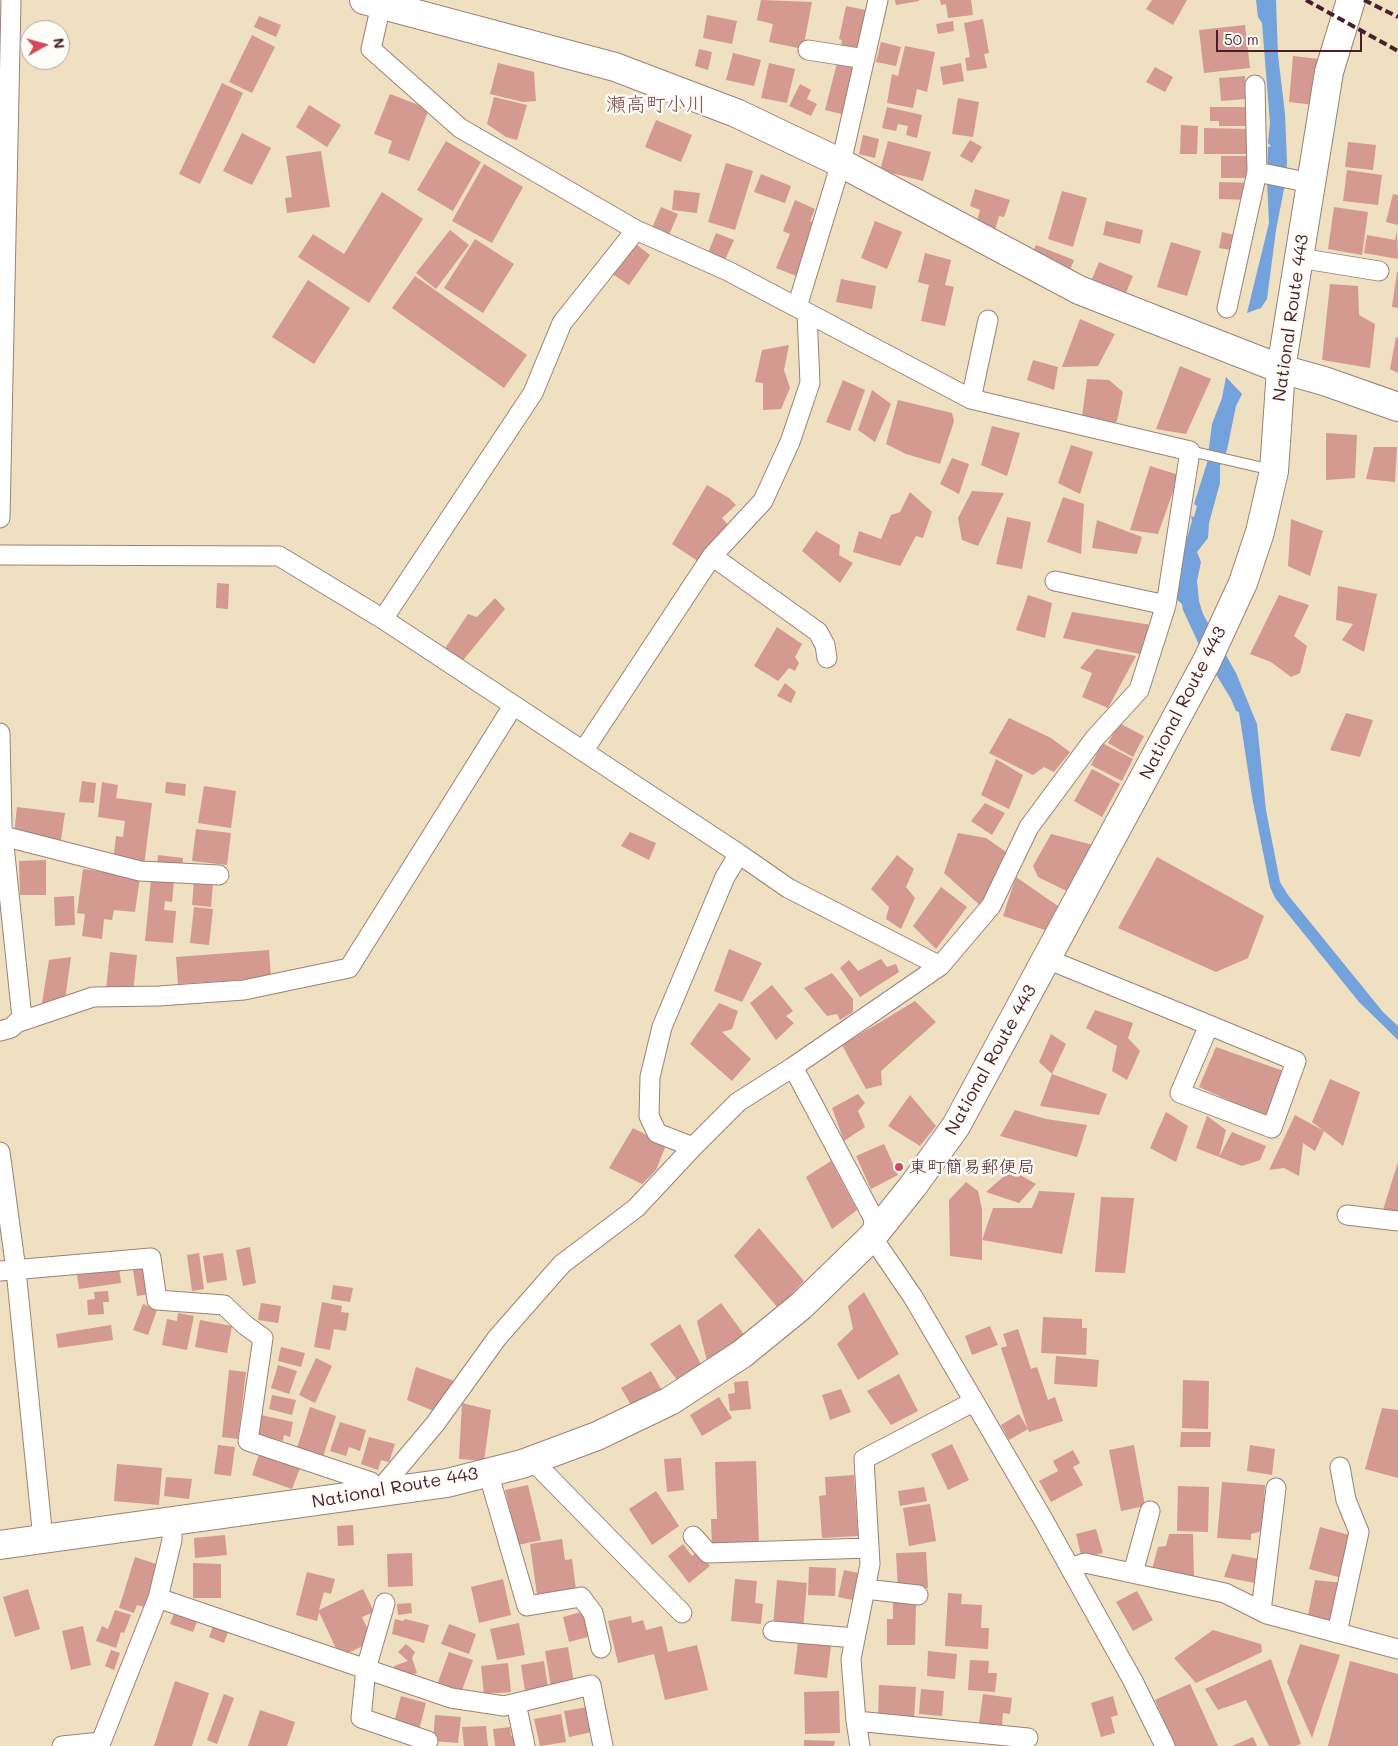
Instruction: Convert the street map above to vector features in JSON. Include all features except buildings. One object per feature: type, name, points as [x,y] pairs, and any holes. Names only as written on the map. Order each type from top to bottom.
[{"type":"main road","name":"National Route 443","points":[[0,1545],[447,1483],[532,1460],[597,1436],[670,1401],[742,1354],[801,1306],[872,1236],[913,1186],[956,1126],[1207,661],[1243,583],[1260,532],[1274,470],[1281,369],[1329,72],[1351,0]]},
{"type":"main road","points":[[373,3],[615,67],[736,113],[841,163],[1079,290],[1281,369],[1324,381],[1398,407]]},
{"type":"street","points":[[0,518],[11,0]]},
{"type":"street","points":[[584,750],[712,556],[763,500],[790,442],[810,383],[802,310],[841,163],[878,0]]},
{"type":"street","points":[[8,1270],[152,1258],[157,1300],[224,1304],[245,1325],[263,1338],[248,1441],[371,1482],[377,1493],[435,1424],[497,1338],[562,1264],[636,1208],[738,1102],[793,1068],[940,966],[991,906],[1029,827],[1095,738],[1139,690],[1166,605],[1190,451],[971,399],[728,270],[636,230],[460,128],[371,49],[373,3]]},
{"type":"street","points":[[808,50],[865,59]]},
{"type":"street","points":[[1227,308],[1258,172],[1255,85]]},
{"type":"street","points":[[1258,172],[1311,183]]},
{"type":"street","points":[[383,619],[532,393],[562,323],[636,230]]},
{"type":"street","points":[[1299,258],[1378,272]]},
{"type":"street","points":[[971,399],[988,320]]},
{"type":"street","points":[[0,554],[278,556],[383,619],[513,706],[584,750],[788,888],[940,966]]},
{"type":"street","points":[[712,556],[818,632],[825,646],[827,658]]},
{"type":"street","points":[[1055,580],[1166,605]]},
{"type":"street","points":[[8,1027],[93,997],[159,996],[244,990],[349,968],[513,706]]},
{"type":"street","points":[[0,733],[0,800],[22,1018],[8,1027]]},
{"type":"street","points":[[3,836],[140,871],[219,875]]},
{"type":"street","points":[[693,1147],[657,1133],[649,1116],[650,1077],[662,1027],[726,877],[739,854]]},
{"type":"street","points":[[1047,958],[1296,1061],[1272,1128],[1180,1093],[1209,1026]]},
{"type":"street","points":[[793,1068],[874,1219],[872,1236],[913,1297],[1070,1568],[1133,1681],[1165,1746]]},
{"type":"street","points":[[0,1152],[8,1270],[43,1539]]},
{"type":"street","points":[[1348,1215],[1398,1221]]},
{"type":"street","points":[[860,1746],[851,1659],[870,1564],[864,1459],[973,1402]]},
{"type":"street","points":[[532,1460],[682,1613]]},
{"type":"street","points":[[1337,1633],[1359,1532],[1346,1500],[1340,1467]]},
{"type":"street","points":[[488,1472],[527,1606],[581,1597],[593,1613],[601,1648]]},
{"type":"street","points":[[1261,1611],[1276,1488]]},
{"type":"street","points":[[1134,1573],[1150,1510]]},
{"type":"street","points":[[62,1746],[101,1742],[158,1598],[172,1540],[172,1521]]},
{"type":"street","points":[[693,1536],[708,1553],[869,1548]]},
{"type":"street","points":[[1070,1568],[1085,1563],[1225,1593],[1261,1611],[1398,1649]]},
{"type":"street","points":[[865,1588],[918,1595]]},
{"type":"street","points":[[158,1598],[451,1698],[504,1706],[591,1685],[603,1746]]},
{"type":"street","points":[[385,1602],[366,1669],[361,1718],[428,1741]]},
{"type":"street","points":[[773,1631],[855,1638]]},
{"type":"street","points":[[516,1703],[525,1746]]},
{"type":"street","points":[[856,1721],[1028,1738]]},
{"type":"lane","points":[[1190,451],[1274,470]]},
{"type":"water","points":[[1256,0],[1276,0],[1278,55],[1285,114],[1287,162],[1267,299],[1261,308],[1247,313],[1269,223],[1267,179],[1268,147],[1271,146],[1268,143],[1270,123],[1262,23],[1258,17]]},
{"type":"water","points":[[1226,377],[1242,394],[1236,406],[1227,450],[1220,466],[1220,483],[1209,523],[1208,538],[1197,552],[1201,562],[1197,581],[1199,601],[1203,614],[1236,673],[1257,724],[1266,810],[1280,882],[1288,895],[1383,1012],[1398,1026],[1398,1040],[1359,1002],[1275,898],[1270,887],[1252,797],[1239,712],[1236,711],[1231,699],[1202,651],[1182,604],[1176,599],[1180,551],[1186,541],[1192,521],[1191,516],[1194,517],[1197,506],[1194,504],[1207,463],[1212,424],[1222,398]]},
{"type":"railway","points":[[1306,0],[1398,51]]},
{"type":"railway","points":[[1364,0],[1398,17]]},
{"type":"place","name":"東町簡易郵便局","points":[[899,1167]]},
{"type":"district","name":"瀬高町小川","points":[[656,105]]}]
